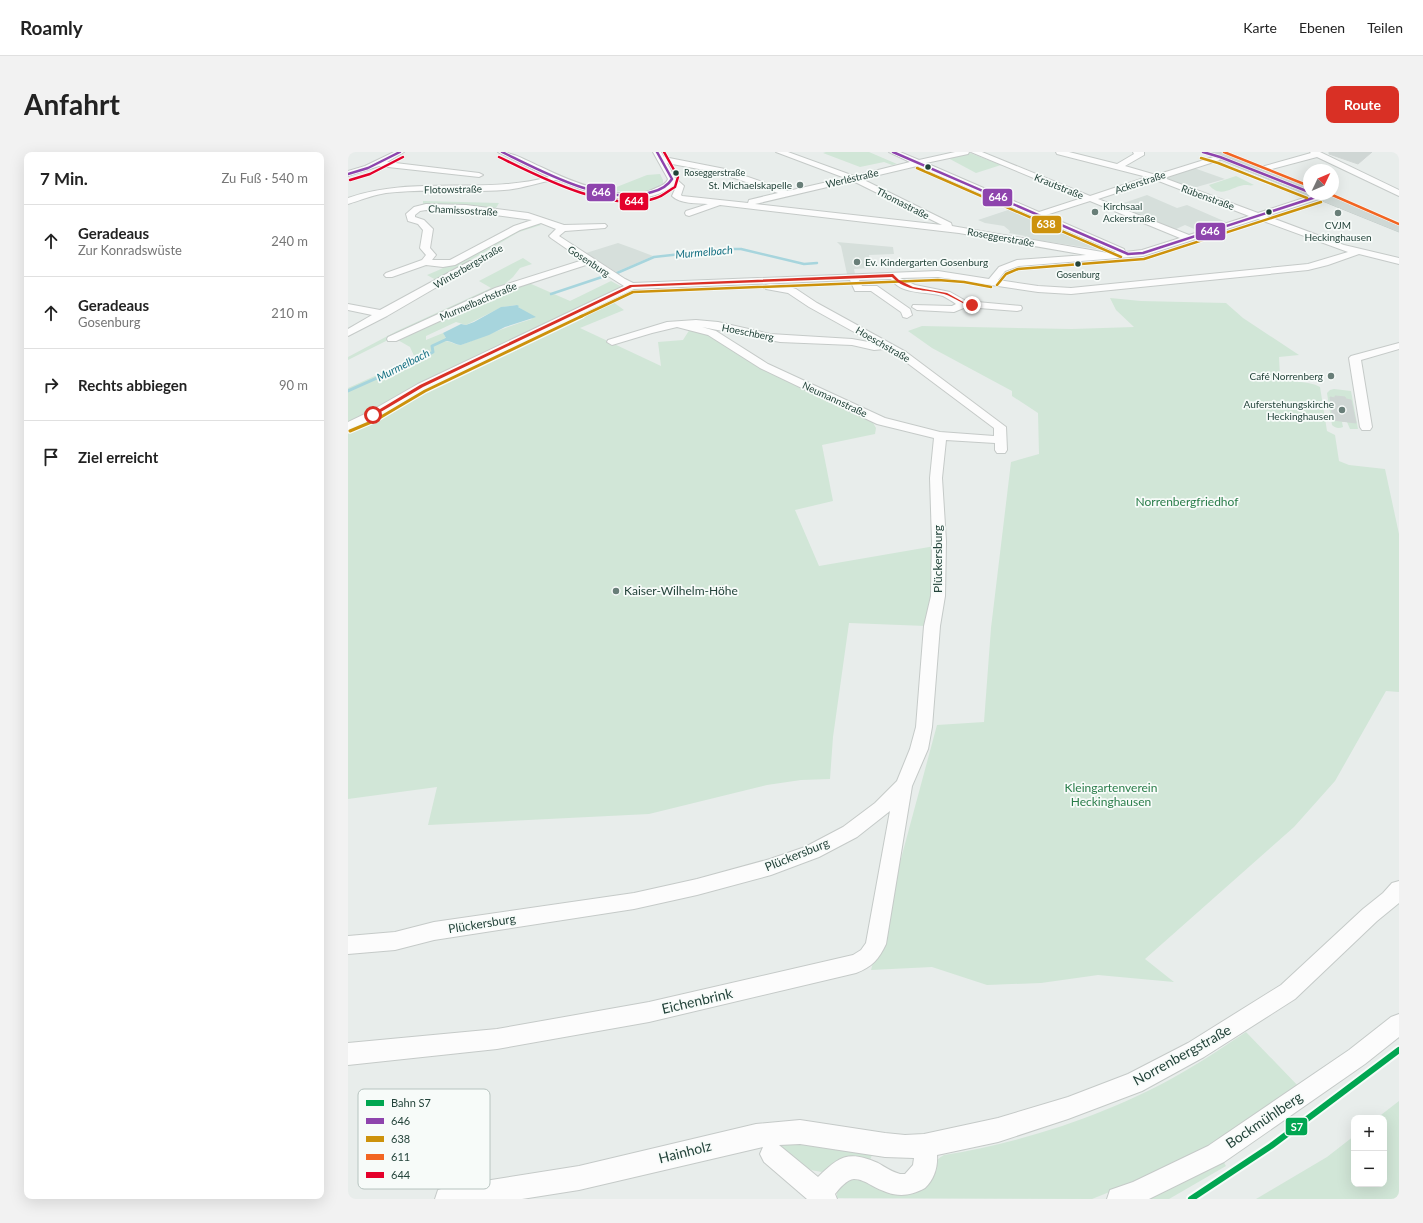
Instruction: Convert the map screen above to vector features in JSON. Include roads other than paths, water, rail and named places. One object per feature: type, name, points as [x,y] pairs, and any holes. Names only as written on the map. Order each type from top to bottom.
[{"type":"main road","points":[[1203,152],[1215,154],[1303,190]]},
{"type":"main road","points":[[1328,200],[1396,228]]},
{"type":"street","points":[[348,174],[400,152]]},
{"type":"street","points":[[502,152],[589,190],[606,194],[630,196],[645,195],[663,190],[670,184],[672,179],[658,156]]},
{"type":"street","points":[[893,152],[1128,254]]},
{"type":"street","name":"Werléstraße","points":[[740,205],[965,152]]},
{"type":"street","name":"Krautstraße","points":[[975,152],[1188,238]]},
{"type":"street","name":"Rübenstraße","points":[[1060,152],[1156,177],[1356,252],[1399,261]]},
{"type":"street","points":[[1118,167],[1141,153],[1137,152]]},
{"type":"street","name":"Thomastraße","points":[[786,153],[853,178],[959,230]]},
{"type":"street","points":[[1257,171],[1316,153],[1399,193]]},
{"type":"street","name":"Ackerstraße","points":[[1038,215],[1156,177],[1215,154]]},
{"type":"street","points":[[658,156],[722,171],[788,194]]},
{"type":"street","points":[[377,163],[479,175]]},
{"type":"street","name":"Flotowstraße","points":[[348,201],[371,194],[398,190],[502,188],[528,185],[558,177]]},
{"type":"street","name":"Roseggerstraße","points":[[672,179],[680,186],[676,196],[722,203],[959,230],[1110,256]]},
{"type":"street","points":[[992,281],[1002,269],[1017,263],[1143,253],[1259,216],[1303,198]]},
{"type":"street","points":[[690,212],[722,203]]},
{"type":"street","name":"Chamissostraße","points":[[424,262],[431,255],[425,248],[428,229],[420,222],[411,219],[410,214],[420,208],[432,206],[466,208],[516,214],[542,220],[559,227],[602,226]]},
{"type":"street","points":[[389,275],[424,262],[443,264],[452,263],[517,228],[542,220]]},
{"type":"street","name":"Gosenburg","points":[[559,227],[554,236],[556,238],[589,261],[632,286]]},
{"type":"street","name":"Winterbergstraße","points":[[348,333],[530,230],[559,227]]},
{"type":"street","points":[[348,426],[373,415],[406,394],[433,380],[632,286],[938,274],[965,276],[1047,290],[1071,291],[1308,267],[1325,263],[1356,252]]},
{"type":"street","name":"Murmelbachstraße","points":[[392,339],[499,290],[589,261]]},
{"type":"street","points":[[893,275],[898,281],[912,288],[946,294],[964,304],[1017,308]]},
{"type":"street","points":[[853,277],[859,288],[873,288],[906,312],[906,315]]},
{"type":"street","name":"Hoeschstraße","points":[[731,282],[744,288],[780,287],[788,289],[813,305],[886,345],[913,362],[996,423],[1000,427],[1001,446]]},
{"type":"street","points":[[917,307],[954,308],[964,304]]},
{"type":"street","points":[[348,306],[383,314]]},
{"type":"street","name":"Hoeschberg","points":[[612,342],[680,324],[701,324],[770,337],[796,340],[854,342],[874,347],[886,345]]},
{"type":"street","name":"Neumannstraße","points":[[680,324],[712,333],[764,366],[881,421],[940,436],[1001,446]]},
{"type":"street","points":[[1366,427],[1355,358],[1399,346]]},
{"type":"street","name":"Plückersburg","points":[[348,944],[395,941],[434,931],[634,901],[697,887],[771,867],[812,852],[850,832],[881,808],[903,786],[919,749],[924,726],[932,626],[938,596],[939,542],[936,478],[940,436]]},
{"type":"street","name":"Eichenbrink","points":[[348,1054],[497,1039],[650,1012],[856,964],[871,955],[876,944],[903,786]]},
{"type":"street","name":"Norrenbergstraße","points":[[924,1146],[998,1130],[1068,1108],[1134,1083],[1196,1050],[1288,992],[1370,914],[1390,899],[1399,889]]},
{"type":"street","name":"Bockmühlberg","points":[[1119,1199],[1138,1192],[1216,1154],[1357,1057],[1399,1024]]},
{"type":"street","name":"Hainholz","points":[[447,1199],[579,1178],[756,1136],[800,1132],[885,1145],[905,1147],[924,1146]]},
{"type":"street","points":[[772,1154],[822,1196],[846,1168],[865,1170],[900,1186],[908,1186],[919,1179],[924,1173],[926,1162],[924,1146]]},
{"type":"water","points":[[517,305],[536,317],[505,327],[489,335],[461,345],[443,341],[446,338],[443,333],[461,324],[466,325],[474,322],[501,307]]},
{"type":"waterway","name":"Murmelbach","points":[[617,273],[654,257],[726,249],[741,249],[804,264],[817,263]]},
{"type":"waterway","name":"Murmelbach","points":[[551,294],[602,277]]},
{"type":"waterway","name":"Murmelbach","points":[[348,391],[424,357],[433,352],[432,346],[447,339]]},
{"type":"rail line","name":"S7","points":[[1191,1199],[1271,1146],[1399,1050]]},
{"type":"place","name":"Roseggerstraße","points":[[676,173]]},
{"type":"place","name":"St. Michaelskapelle","points":[[800,185]]},
{"type":"place","name":"Kirchsaal Ackerstraße","points":[[1095,212]]},
{"type":"place","name":"CVJM Heckinghausen","points":[[1338,213]]},
{"type":"place","name":"Ev. Kindergarten Gosenburg","points":[[857,262]]},
{"type":"place","name":"Gosenburg","points":[[1078,264]]},
{"type":"place","name":"Café Norrenberg","points":[[1331,376]]},
{"type":"place","name":"Auferstehungskirche Heckinghausen","points":[[1342,410]]},
{"type":"place","name":"Kaiser-Wilhelm-Höhe","points":[[616,591]]},
{"type":"park label","name":"Norrenbergfriedhof","points":[[1187,502]]},
{"type":"park label","name":"Kleingartenverein Heckinghausen","points":[[1111,795]]}]
